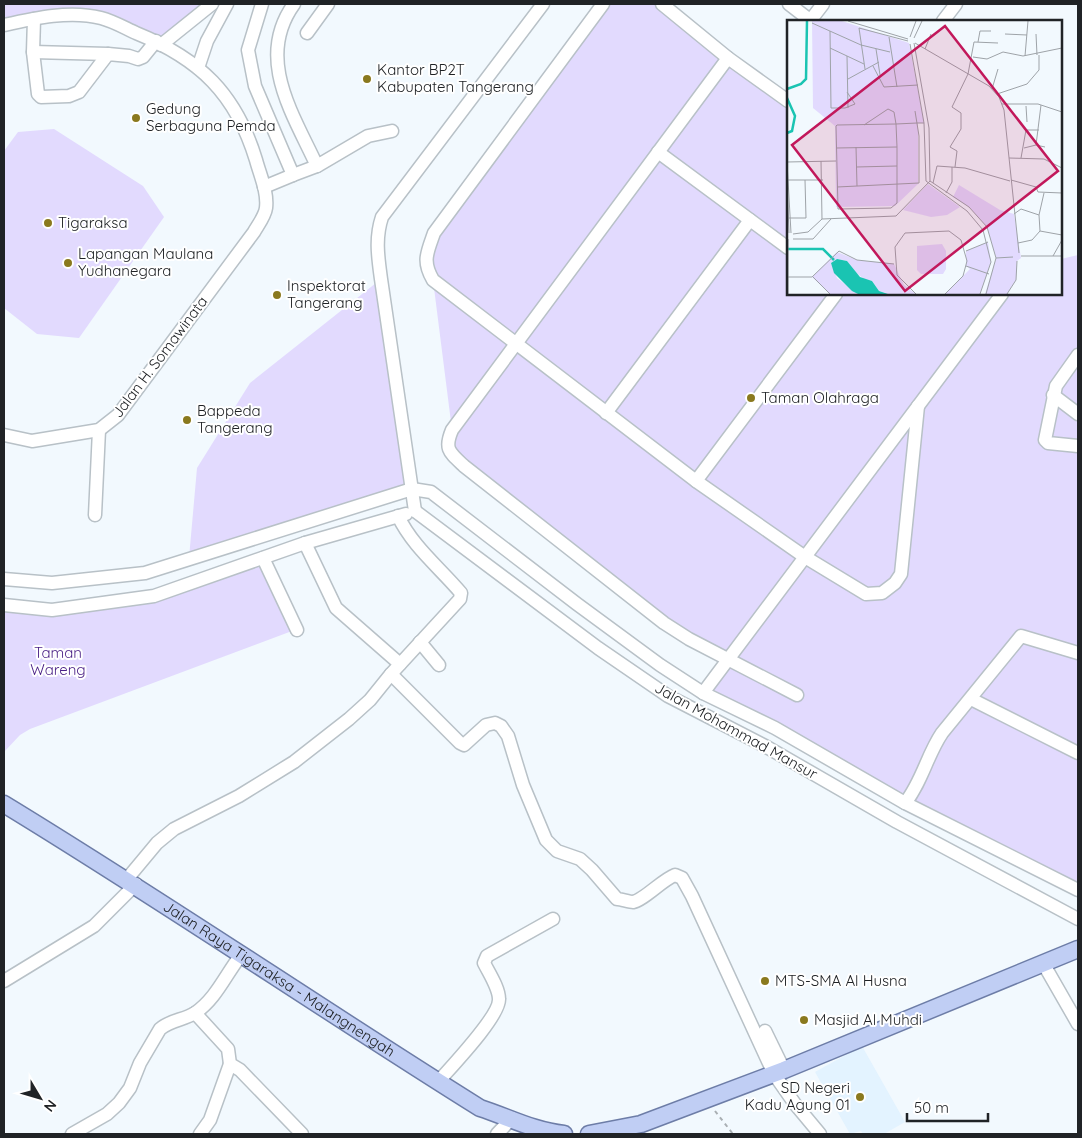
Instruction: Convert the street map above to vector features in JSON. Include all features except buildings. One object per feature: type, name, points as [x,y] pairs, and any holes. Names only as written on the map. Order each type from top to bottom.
[{"type":"main road","name":"Jalan Raya Tigaraksa - Malangnengah","points":[[4,804],[131,882],[480,1108],[512,1118],[525,1126],[564,1134]]},
{"type":"main road","points":[[589,1134],[615,1132],[641,1124],[779,1072],[1078,949]]},
{"type":"street","points":[[33,52],[108,54],[138,59],[212,4]]},
{"type":"street","points":[[198,68],[207,41],[227,4]]},
{"type":"street","points":[[262,4],[248,50],[256,86],[293,175]]},
{"type":"street","points":[[294,4],[286,14],[277,38],[276,66],[284,94],[317,166]]},
{"type":"street","points":[[307,33],[328,4]]},
{"type":"street","points":[[4,605],[52,610],[154,596],[305,543],[415,511],[376,241],[378,228],[382,217],[543,4]]},
{"type":"street","points":[[603,4],[434,233],[426,256],[426,268],[434,280],[696,481],[805,557],[866,594],[882,593],[895,583],[901,574],[918,406]]},
{"type":"street","points":[[662,4],[728,58],[787,100]]},
{"type":"street","points":[[789,4],[809,20]]},
{"type":"street","points":[[811,20],[823,4]]},
{"type":"street","points":[[944,20],[956,4]]},
{"type":"street","name":"Jalan H. Somawinata","points":[[4,25],[70,15],[101,18],[159,43],[198,68],[217,84],[237,112],[251,142],[264,187],[266,209],[254,232],[118,415],[98,430],[32,441],[4,435]]},
{"type":"street","points":[[34,19],[33,52],[38,94],[41,97],[69,96],[79,92],[108,54]]},
{"type":"street","points":[[728,58],[452,430],[447,442],[448,449],[464,466],[545,528],[632,600],[678,633],[797,695]]},
{"type":"street","points":[[264,187],[317,166],[368,136],[392,131]]},
{"type":"street","points":[[658,152],[787,247]]},
{"type":"street","points":[[606,413],[750,220]]},
{"type":"street","points":[[696,481],[835,295]]},
{"type":"street","points":[[703,693],[1001,295]]},
{"type":"street","points":[[1078,355],[1060,379],[1053,395],[1045,440],[1048,443],[1078,446]]},
{"type":"street","points":[[1053,395],[1078,414]]},
{"type":"street","points":[[95,515],[98,430]]},
{"type":"street","points":[[4,578],[52,583],[145,573],[412,488]]},
{"type":"street","name":"Jalan Mohammad Mansur","points":[[412,488],[431,492],[577,604],[660,665],[703,693],[775,728],[906,803],[1078,890]]},
{"type":"street","name":"Jalan Mohammad Mansur","points":[[415,511],[598,648],[668,696],[765,746],[906,827],[1078,919]]},
{"type":"street","points":[[4,981],[94,926],[131,882],[157,843],[186,822],[239,796],[294,762],[364,707],[462,595],[422,553],[406,533],[398,516]]},
{"type":"street","points":[[305,543],[336,608],[400,664]]},
{"type":"street","points":[[263,558],[297,630]]},
{"type":"street","points":[[906,803],[934,745],[1021,636],[1077,653]]},
{"type":"street","points":[[420,642],[439,665]]},
{"type":"street","points":[[391,674],[464,745],[486,725],[495,723],[501,726],[508,736],[524,785],[546,840],[557,851],[580,859],[617,899],[633,902],[650,892],[662,880],[675,875],[682,878],[795,1104],[820,1134]]},
{"type":"street","points":[[971,699],[1078,753]]},
{"type":"street","points":[[438,1082],[486,1027],[498,1008],[499,998],[484,963],[487,956],[553,919]]},
{"type":"street","points":[[72,1134],[107,1114],[119,1103],[130,1088],[140,1063],[160,1029],[165,1025],[195,1013],[209,1001],[241,955]]},
{"type":"street","points":[[1043,963],[1078,1024]]},
{"type":"street","points":[[195,1013],[228,1049],[230,1064],[204,1133]]},
{"type":"street","points":[[765,1031],[779,1072]]},
{"type":"street","points":[[230,1064],[240,1070],[302,1134]]},
{"type":"street","points":[[497,1134],[512,1118]]},
{"type":"path","points":[[707,1099],[723,1125],[733,1134]]},
{"type":"shaded area","name":"SD Negeri Kadu Agung 01","points":[[862,1046],[905,1122],[884,1134],[863,1134],[861,1131],[850,1134],[815,1072]]},
{"type":"green space","points":[[4,4],[212,4],[161,45],[101,18],[4,21]]},
{"type":"green space","name":"Taman Olahraga","points":[[603,4],[665,4],[787,98],[787,295],[1062,295],[1062,259],[1078,255],[1078,892],[703,693],[728,661],[694,641],[450,452],[452,430],[433,280],[426,256],[434,233]]},
{"type":"green space","name":"Lapangan Maulana Yudhanegara","points":[[54,129],[143,186],[164,217],[79,338],[37,334],[4,308],[4,151],[18,132]]},
{"type":"green space","points":[[381,279],[412,489],[189,558],[197,468],[250,383]]},
{"type":"green space","name":"Taman Wareng","points":[[259,559],[292,631],[30,729],[20,735],[4,752],[4,605],[52,610],[154,596]]},
{"type":"place","name":"Kantor BP2T Kabupaten Tangerang","points":[[367,79]]},
{"type":"place","name":"Gedung Serbaguna Pemda","points":[[136,118]]},
{"type":"place","name":"Tigaraksa","points":[[48,223]]},
{"type":"place","name":"Lapangan Maulana Yudhanegara","points":[[68,263]]},
{"type":"place","name":"Inspektorat Tangerang","points":[[277,295]]},
{"type":"place","name":"Taman Olahraga","points":[[751,398]]},
{"type":"place","name":"Bappeda Tangerang","points":[[187,420]]},
{"type":"place","name":"MTS-SMA Al Husna","points":[[765,981]]},
{"type":"place","name":"Masjid Al Muhdi","points":[[804,1020]]},
{"type":"place","name":"SD Negeri Kadu Agung 01","points":[[860,1097]]}]
